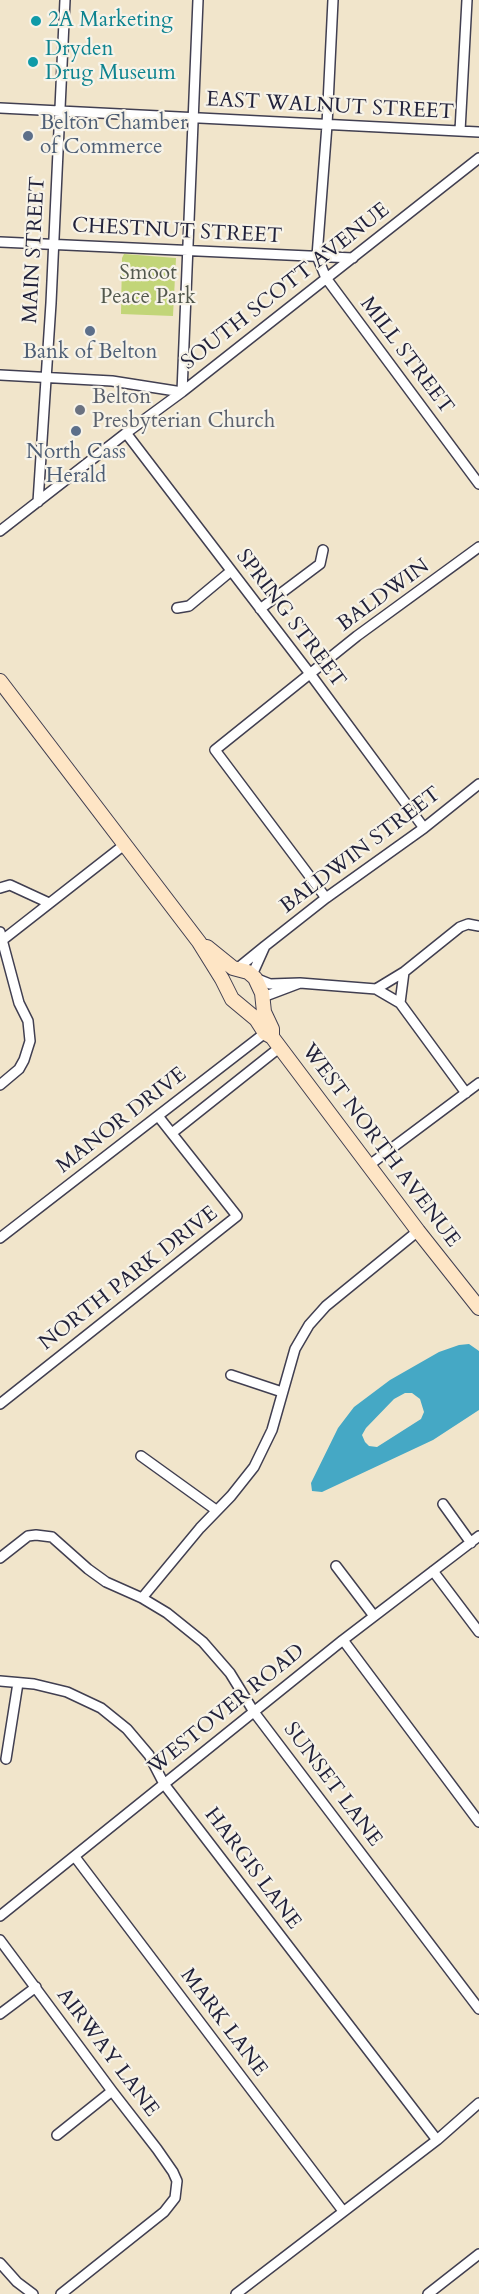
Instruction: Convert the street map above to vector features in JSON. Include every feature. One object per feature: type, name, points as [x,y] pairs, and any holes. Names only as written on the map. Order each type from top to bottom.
[{"type":"main road","name":"WEST NORTH AVENUE","points":[[0,681],[199,942],[232,999],[248,1011],[272,1039],[479,1308]]},
{"type":"main road","name":"WEST NORTH AVENUE","points":[[199,942],[235,968],[253,977],[263,999],[272,1029],[272,1039]]},
{"type":"main road","points":[[222,979],[225,974],[235,968]]},
{"type":"main road","points":[[248,1011],[257,1008],[263,999]]},
{"type":"street","name":"MAIN STREET","points":[[38,502],[61,112],[65,0]]},
{"type":"street","points":[[0,375],[112,381],[182,392],[198,0]]},
{"type":"street","points":[[317,256],[327,125],[333,0]]},
{"type":"street","points":[[460,131],[467,0]]},
{"type":"street","name":"EAST WALNUT STREET","points":[[0,108],[479,132]]},
{"type":"street","name":"SOUTH SCOTT AVENUE","points":[[0,531],[182,392],[479,158]]},
{"type":"street","name":"CHESTNUT STREET","points":[[0,242],[353,258]]},
{"type":"street","name":"MILL STREET","points":[[317,256],[326,278],[479,484]]},
{"type":"street","name":"SPRING STREET","points":[[126,433],[311,675],[424,828]]},
{"type":"street","name":"BALDWIN","points":[[326,898],[215,750],[357,636],[479,548]]},
{"type":"street","points":[[260,609],[320,564],[323,550]]},
{"type":"street","points":[[177,608],[189,606],[231,571]]},
{"type":"street","name":"BALDWIN STREET","points":[[235,968],[326,898],[424,828],[479,784]]},
{"type":"street","points":[[0,1084],[19,1069],[30,1041],[28,1021],[19,1003],[1,938],[124,845]]},
{"type":"street","points":[[0,888],[10,885],[50,903]]},
{"type":"street","points":[[376,988],[404,972],[460,927],[478,924]]},
{"type":"street","name":"BALDWIN STREET","points":[[253,977],[265,946]]},
{"type":"street","points":[[400,1003],[404,972]]},
{"type":"street","points":[[253,977],[270,984],[300,983],[376,988],[400,1003],[466,1093]]},
{"type":"street","points":[[263,999],[300,983]]},
{"type":"street","points":[[172,1133],[272,1039]]},
{"type":"street","name":"MANOR DRIVE","points":[[0,1238],[158,1116],[272,1039]]},
{"type":"street","points":[[368,1166],[479,1083]]},
{"type":"street","name":"NORTH PARK DRIVE","points":[[0,1404],[237,1216],[158,1116]]},
{"type":"street","points":[[142,1598],[244,1480],[264,1449],[272,1430],[295,1349],[309,1325],[326,1306],[418,1231]]},
{"type":"street","points":[[231,1375],[282,1392]]},
{"type":"street","points":[[141,1456],[216,1510]]},
{"type":"street","points":[[443,1504],[475,1539]]},
{"type":"street","name":"SUNSET LANE","points":[[0,1558],[28,1536],[45,1535],[59,1542],[106,1582],[142,1598],[167,1613],[202,1642],[230,1673],[254,1712],[479,2009]]},
{"type":"street","name":"WESTOVER ROAD","points":[[0,1916],[343,1640],[475,1539]]},
{"type":"street","points":[[336,1566],[374,1616]]},
{"type":"street","points":[[433,1571],[479,1632]]},
{"type":"street","points":[[343,1640],[479,1822]]},
{"type":"street","name":"HARGIS LANE","points":[[0,1681],[34,1684],[68,1692],[101,1708],[127,1729],[149,1755],[164,1784],[437,2140]]},
{"type":"street","points":[[6,1759],[18,1683]]},
{"type":"street","name":"MARK LANE","points":[[75,1857],[343,2211]]},
{"type":"street","name":"AIRWAY LANE","points":[[0,1940],[173,2172],[177,2191],[176,2198],[164,2212],[61,2294]]},
{"type":"street","points":[[0,2014],[36,1987]]},
{"type":"street","points":[[57,2135],[112,2091]]},
{"type":"street","points":[[236,2294],[477,2109]]},
{"type":"street","points":[[428,2294],[479,2254]]},
{"type":"street","points":[[0,2263],[17,2282],[33,2294]]},
{"type":"green space","name":"Smoot Peace Park","points":[[124,254],[176,258],[173,316],[121,314]]},
{"type":"water","points":[[469,1344],[479,1351],[479,1410],[433,1440],[322,1492],[312,1491],[311,1483],[338,1428],[354,1407],[390,1380],[439,1352]],"holes":[[[405,1393],[412,1393],[420,1399],[424,1412],[421,1419],[377,1447],[369,1446],[362,1435],[366,1428],[394,1399]]]},
{"type":"place","name":"2A Marketing","points":[[36,21]]},
{"type":"place","name":"Dryden Drug Museum","points":[[33,62]]},
{"type":"place","name":"Belton Chamber of Commerce","points":[[28,136]]},
{"type":"place","name":"Bank of Belton","points":[[90,331]]},
{"type":"place","name":"Belton Presbyterian Church","points":[[80,410]]},
{"type":"place","name":"North Cass Herald","points":[[76,431]]}]
